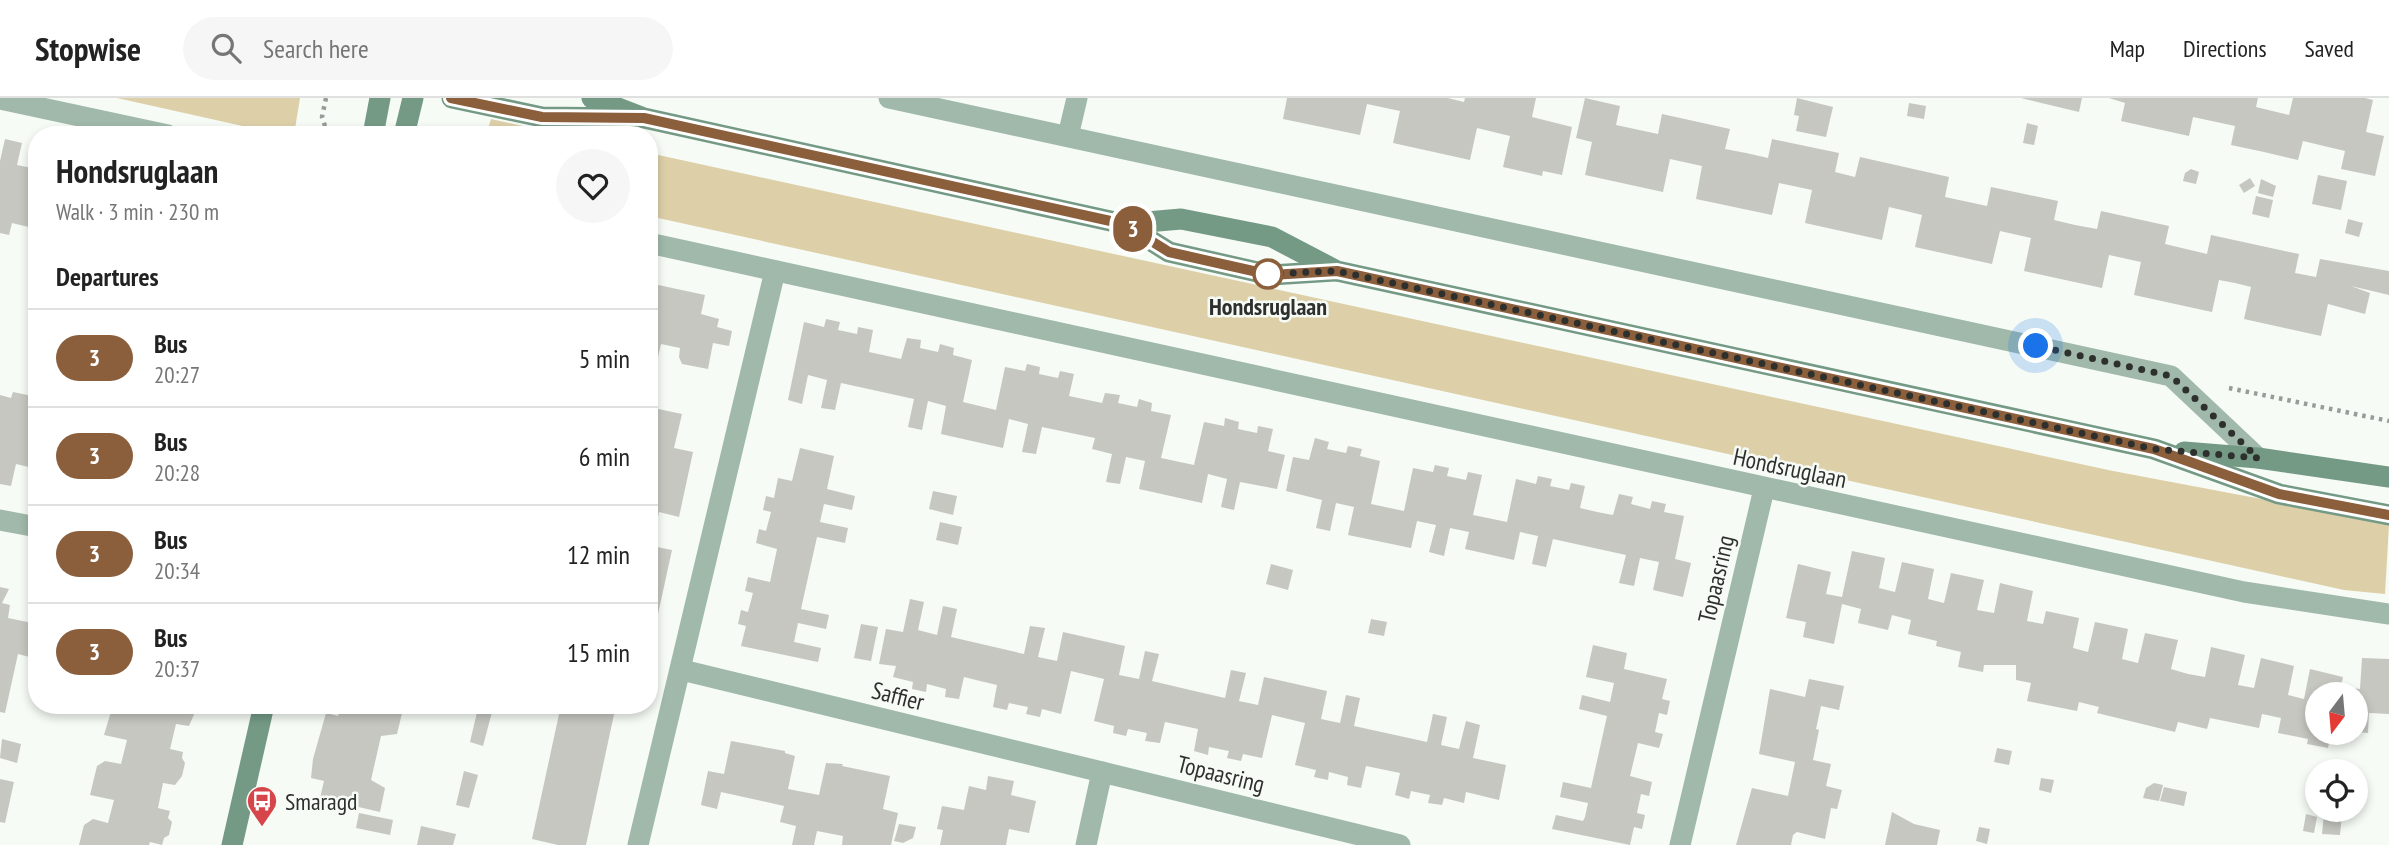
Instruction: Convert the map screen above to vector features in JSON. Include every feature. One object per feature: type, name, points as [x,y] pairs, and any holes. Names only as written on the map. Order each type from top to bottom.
[{"type":"main road","points":[[375,126],[380,98]]},
{"type":"main road","points":[[406,126],[413,98]]},
{"type":"main road","points":[[452,98],[542,117],[644,118]]},
{"type":"main road","points":[[592,98],[644,118],[1124,224],[1181,219],[1272,237],[1337,271],[2154,449],[2258,458],[2389,477]]},
{"type":"main road","points":[[1124,224],[1169,252],[1271,275],[1337,271]]},
{"type":"main road","points":[[2154,449],[2279,494],[2389,515]]},
{"type":"main road","points":[[232,845],[262,714]]},
{"type":"street","points":[[889,98],[2171,376],[2258,458]]},
{"type":"street","points":[[1068,136],[1077,98]]},
{"type":"street","points":[[0,99],[126,126]]},
{"type":"street","name":"Hondsruglaan","points":[[658,245],[2244,592],[2389,614]]},
{"type":"street","points":[[638,845],[682,670],[775,271]]},
{"type":"street","name":"Topaasring","points":[[1681,845],[1764,489]]},
{"type":"street","points":[[0,520],[28,525]]},
{"type":"street","name":"Saffier","points":[[682,670],[1101,772]]},
{"type":"street","points":[[1086,845],[1101,772]]},
{"type":"street","name":"Topaasring","points":[[1101,772],[1400,845]]},
{"type":"path","points":[[325,126],[322,117],[326,98]]},
{"type":"path","points":[[2225,387],[2389,421]]},
{"type":"shaded area","points":[[117,98],[300,98],[295,126],[243,126]]},
{"type":"shaded area","points":[[491,119],[523,126],[489,126]]},
{"type":"shaded area","points":[[658,155],[2113,471],[2389,525],[2385,594],[2344,590],[658,218]]},
{"type":"building","points":[[1287,98],[1448,98],[1464,102],[1465,98],[1536,98],[1532,117],[1572,127],[1562,175],[1543,171],[1542,176],[1503,167],[1510,136],[1477,128],[1470,160],[1393,143],[1400,111],[1367,104],[1360,135],[1283,119]]},
{"type":"building","points":[[1585,98],[1620,106],[1616,125],[1658,134],[1662,114],[1730,129],[1725,149],[1768,158],[1772,139],[1839,153],[1835,172],[1855,177],[1860,157],[1949,177],[1945,197],[1987,206],[1991,187],[2058,201],[2054,220],[2075,225],[2097,229],[2101,211],[2169,226],[2165,244],[2207,254],[2211,235],[2299,254],[2295,273],[2316,277],[2320,259],[2389,271],[2389,295],[2351,286],[2370,293],[2365,314],[2328,304],[2321,336],[2244,319],[2251,287],[2235,283],[2219,280],[2212,312],[2134,295],[2141,262],[2109,255],[2102,288],[2024,271],[2031,238],[2000,231],[1992,264],[1915,247],[1922,215],[1889,207],[1882,240],[1805,223],[1812,190],[1779,183],[1772,215],[1696,199],[1702,166],[1670,159],[1663,192],[1585,175],[1592,142],[1576,138]]},
{"type":"building","points":[[1797,98],[1833,107],[1826,137],[1796,131],[1799,116],[1794,115]]},
{"type":"building","points":[[2021,98],[2082,98],[2079,112]]},
{"type":"building","points":[[2109,98],[2258,98],[2256,107],[2289,115],[2293,98],[2365,98],[2373,100],[2366,132],[2384,136],[2375,176],[2341,169],[2345,151],[2303,141],[2298,160],[2231,145],[2235,126],[2193,117],[2189,136],[2121,121],[2125,103]]},
{"type":"building","points":[[1909,103],[1926,106],[1924,119],[1907,116]]},
{"type":"building","points":[[2027,123],[2038,126],[2034,145],[2023,143]]},
{"type":"building","points":[[5,139],[22,143],[17,165],[28,167],[28,227],[12,223],[9,235],[0,233],[0,161]]},
{"type":"building","points":[[2191,169],[2199,172],[2196,184],[2183,181],[2185,173]]},
{"type":"building","points":[[2318,175],[2347,181],[2341,210],[2312,204]]},
{"type":"building","points":[[2250,178],[2255,186],[2244,193],[2239,185]]},
{"type":"building","points":[[2261,179],[2276,186],[2273,197],[2258,193]]},
{"type":"building","points":[[2256,196],[2273,200],[2269,218],[2252,214]]},
{"type":"building","points":[[2348,219],[2363,223],[2359,237],[2345,233]]},
{"type":"building","points":[[658,285],[705,295],[701,314],[719,319],[717,327],[732,331],[729,346],[713,343],[708,369],[682,364],[679,357],[680,348],[661,344],[658,357]]},
{"type":"building","points":[[826,319],[840,322],[838,330],[857,334],[858,327],[873,330],[869,352],[901,359],[907,338],[921,340],[920,348],[938,352],[940,344],[954,348],[953,355],[972,360],[963,402],[996,410],[1005,367],[1025,371],[1027,364],[1040,367],[1039,374],[1058,378],[1060,371],[1074,374],[1069,396],[1102,403],[1105,393],[1120,395],[1118,403],[1137,407],[1139,399],[1152,403],[1151,411],[1171,415],[1161,458],[1194,465],[1204,422],[1224,426],[1225,418],[1239,422],[1238,429],[1257,433],[1258,426],[1273,429],[1268,451],[1285,455],[1277,489],[1240,482],[1234,510],[1221,507],[1227,479],[1208,474],[1202,503],[1139,489],[1145,461],[1126,457],[1120,484],[1106,482],[1112,454],[1092,449],[1095,438],[1042,427],[1036,454],[1022,452],[1028,424],[1009,419],[1003,448],[941,434],[946,406],[928,401],[922,430],[908,427],[914,399],[841,383],[835,410],[821,408],[827,380],[808,375],[802,404],[788,400],[804,322],[824,327]]},
{"type":"building","points":[[13,392],[28,395],[28,467],[16,464],[11,486],[0,484],[0,395],[11,398]]},
{"type":"building","points":[[658,409],[682,414],[674,448],[693,452],[679,517],[659,512],[658,517]]},
{"type":"building","points":[[1315,438],[1329,442],[1327,449],[1346,453],[1348,446],[1362,449],[1360,456],[1380,461],[1371,504],[1404,511],[1413,468],[1433,472],[1435,465],[1449,468],[1447,476],[1466,480],[1468,472],[1482,475],[1473,515],[1507,522],[1516,479],[1536,484],[1538,476],[1552,479],[1550,486],[1569,490],[1571,483],[1585,486],[1580,508],[1597,512],[1613,515],[1619,494],[1633,497],[1631,504],[1650,509],[1652,501],[1666,504],[1664,512],[1684,516],[1675,559],[1691,563],[1683,597],[1653,590],[1659,562],[1640,558],[1634,586],[1619,583],[1626,555],[1553,539],[1546,567],[1532,564],[1538,536],[1520,532],[1514,560],[1465,549],[1469,532],[1450,528],[1444,556],[1429,552],[1436,525],[1417,521],[1411,548],[1348,535],[1354,507],[1336,503],[1330,531],[1316,528],[1322,500],[1286,491],[1293,457],[1309,460]]},
{"type":"building","points":[[800,448],[834,456],[827,489],[855,496],[852,510],[824,504],[820,522],[848,528],[845,543],[817,537],[801,609],[829,615],[826,629],[798,623],[794,642],[821,648],[818,662],[741,646],[746,626],[738,624],[741,610],[748,612],[753,593],[745,591],[748,577],[770,582],[777,549],[756,543],[759,529],[766,531],[771,512],[763,510],[766,496],[774,498],[778,478],[792,481]]},
{"type":"building","points":[[933,491],[957,496],[953,515],[929,509]]},
{"type":"building","points":[[940,522],[962,527],[958,545],[936,540]]},
{"type":"building","points":[[658,547],[672,550],[658,614]]},
{"type":"building","points":[[1852,551],[1885,558],[1879,588],[1895,592],[1902,562],[1934,569],[1928,599],[1944,603],[1951,573],[1984,580],[1977,610],[1994,613],[2000,583],[2033,591],[2027,621],[2043,624],[2046,611],[2079,618],[2073,648],[2088,652],[2095,622],[2128,629],[2122,659],[2138,663],[2145,633],[2178,640],[2171,669],[2188,674],[2205,677],[2211,647],[2245,655],[2238,685],[2254,688],[2261,658],[2294,666],[2288,695],[2304,699],[2305,694],[2305,738],[2278,733],[2281,718],[2262,714],[2259,728],[2210,718],[2207,729],[2178,722],[2175,732],[2097,713],[2099,707],[2079,702],[2077,711],[2027,701],[2031,683],[2016,680],[2016,665],[1984,665],[1983,672],[1958,667],[1961,652],[1936,646],[1937,641],[1908,634],[1911,620],[1892,615],[1888,630],[1858,623],[1861,609],[1842,604],[1834,644],[1803,637],[1806,622],[1786,618],[1798,564],[1831,572],[1826,594],[1842,597]]},
{"type":"building","points":[[1271,564],[1293,570],[1288,590],[1266,584]]},
{"type":"building","points":[[0,587],[9,589],[2,603],[10,605],[8,618],[28,622],[28,657],[18,654],[5,713],[0,712]]},
{"type":"building","points":[[910,599],[924,602],[918,630],[937,635],[943,606],[957,609],[951,637],[1024,654],[1030,626],[1045,628],[1038,657],[1057,661],[1063,632],[1125,646],[1119,675],[1139,679],[1145,651],[1159,654],[1152,681],[1225,698],[1231,670],[1246,673],[1239,701],[1258,705],[1264,677],[1327,691],[1321,719],[1340,723],[1346,695],[1360,698],[1354,726],[1427,742],[1433,714],[1447,717],[1441,745],[1459,749],[1466,721],[1480,725],[1473,758],[1506,765],[1499,800],[1466,792],[1464,803],[1444,798],[1442,805],[1428,803],[1430,795],[1411,791],[1409,799],[1395,795],[1400,773],[1366,766],[1361,788],[1347,785],[1348,777],[1329,772],[1328,780],[1314,777],[1316,770],[1295,765],[1305,723],[1272,715],[1262,758],[1243,754],[1241,761],[1227,758],[1229,751],[1209,747],[1208,755],[1194,751],[1198,729],[1165,722],[1160,743],[1145,741],[1147,733],[1128,729],[1126,736],[1113,733],[1114,726],[1094,721],[1104,679],[1071,671],[1061,714],[1042,709],[1040,717],[1026,714],[1028,707],[1009,703],[1007,710],[993,707],[997,685],[964,677],[959,699],[945,697],[946,689],[927,684],[926,692],[912,689],[913,682],[893,677],[896,666],[879,664],[886,629],[903,632]]},
{"type":"building","points":[[1371,619],[1387,622],[1384,636],[1368,633]]},
{"type":"building","points":[[861,624],[878,627],[871,661],[854,658]]},
{"type":"building","points":[[1593,645],[1627,653],[1624,669],[1667,679],[1662,699],[1670,701],[1667,715],[1659,713],[1655,732],[1663,734],[1659,748],[1638,743],[1630,776],[1652,782],[1649,796],[1641,794],[1637,813],[1645,815],[1642,829],[1634,827],[1630,845],[1552,829],[1556,815],[1583,821],[1585,817],[1588,803],[1560,797],[1563,782],[1591,788],[1607,716],[1579,709],[1582,695],[1610,702],[1614,683],[1586,677]]},
{"type":"building","points":[[2362,658],[2389,659],[2389,714],[2369,713],[2368,733],[2368,682],[2360,682]]},
{"type":"building","points":[[2310,669],[2343,677],[2342,682],[2307,682]]},
{"type":"building","points":[[1809,679],[1844,686],[1839,710],[1821,706],[1816,729],[1819,730],[1813,760],[1831,764],[1826,786],[1842,790],[1837,809],[1831,808],[1825,839],[1797,832],[1793,835],[1791,845],[1736,845],[1752,788],[1788,796],[1795,762],[1759,754],[1770,689],[1805,697]]},
{"type":"building","points":[[110,714],[194,714],[189,726],[176,724],[170,749],[183,752],[185,763],[182,776],[175,785],[163,783],[158,808],[170,811],[168,818],[172,822],[169,835],[164,838],[162,845],[150,842],[149,845],[79,845],[84,825],[93,819],[108,823],[114,800],[90,795],[97,766],[105,761],[121,764],[127,740],[104,735]]},
{"type":"building","points":[[326,714],[402,714],[397,734],[381,736],[371,780],[385,788],[380,812],[320,798],[324,781],[311,778],[313,759]]},
{"type":"building","points":[[477,714],[491,714],[483,746],[470,742]]},
{"type":"building","points":[[559,714],[614,714],[586,845],[558,845],[532,839]]},
{"type":"building","points":[[2,739],[21,744],[17,763],[0,758]]},
{"type":"building","points":[[731,741],[785,751],[795,756],[788,789],[819,795],[826,763],[843,764],[842,766],[890,776],[883,809],[898,813],[891,845],[842,845],[843,836],[817,831],[814,845],[792,845],[796,826],[780,822],[784,806],[721,792],[717,809],[701,805],[708,771],[724,774]]},
{"type":"building","points":[[1997,748],[2012,751],[2009,765],[1994,762]]},
{"type":"building","points":[[464,771],[478,775],[469,808],[456,805]]},
{"type":"building","points":[[988,776],[1014,781],[1011,795],[1036,801],[1029,833],[1009,829],[1006,845],[940,845],[943,830],[937,829],[942,806],[964,810],[969,786],[986,790]]},
{"type":"building","points":[[2041,778],[2054,780],[2051,793],[2039,790]]},
{"type":"building","points":[[0,779],[14,782],[5,823],[0,822]]},
{"type":"building","points":[[2154,783],[2163,785],[2159,801],[2143,798],[2146,788]]},
{"type":"building","points":[[2164,787],[2187,792],[2184,806],[2160,801]]},
{"type":"building","points":[[1892,812],[1914,824],[1940,830],[1937,845],[1885,845]]},
{"type":"building","points":[[359,813],[393,820],[390,835],[356,828]]},
{"type":"building","points":[[2305,820],[2305,822],[2316,822],[2314,833],[2303,831]]},
{"type":"building","points":[[2323,822],[2341,822],[2340,835],[2322,834]]},
{"type":"building","points":[[899,824],[916,827],[913,838],[903,843],[894,841]]},
{"type":"building","points":[[421,826],[456,834],[453,845],[417,845]]},
{"type":"building","points":[[1979,827],[1990,829],[1987,844],[1976,841]]},
{"type":"bus line","name":"3","points":[[451,98],[542,117],[644,118],[1124,224],[1169,252],[1271,275],[1337,271],[2154,449],[2279,494],[2389,515]]},
{"type":"place","name":"Hondsruglaan","points":[[1268,274]]},
{"type":"place","name":"Smaragd","points":[[262,828]]},
{"type":"route","points":[[1268,274],[1337,271],[2154,449],[2258,458],[2171,376],[2036,346]]}]
